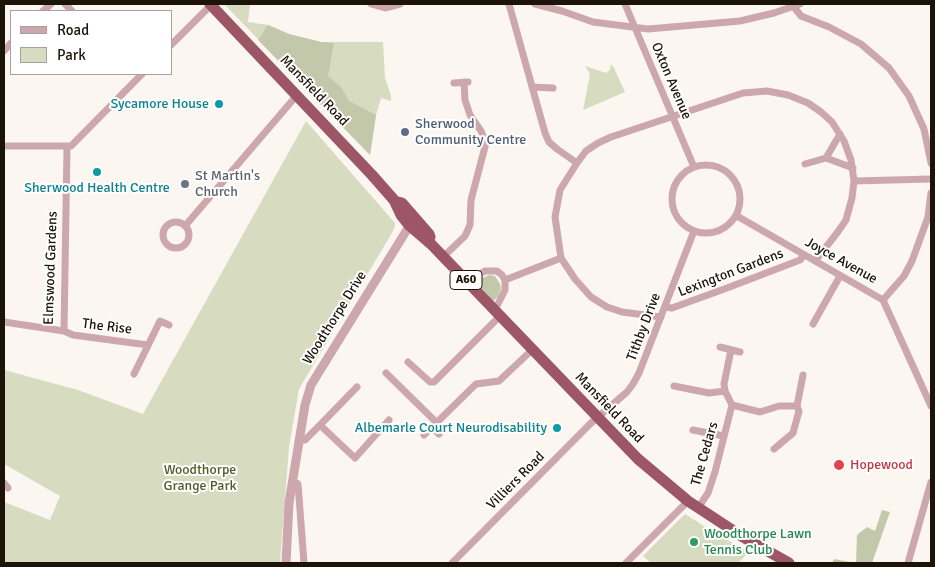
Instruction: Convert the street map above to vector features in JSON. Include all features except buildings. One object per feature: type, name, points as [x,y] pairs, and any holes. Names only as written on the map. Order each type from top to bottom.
[{"type":"highway","name":"Mansfield Road","points":[[211,4],[394,200],[402,215],[412,221],[443,257],[638,459],[698,508],[743,537],[789,563]]},
{"type":"street","points":[[172,44],[211,4]]},
{"type":"street","points":[[370,4],[385,8],[400,4]]},
{"type":"street","points":[[509,4],[545,133],[557,150],[577,163]]},
{"type":"street","points":[[535,4],[594,22],[648,29],[740,21],[797,5],[801,16],[829,27],[861,44],[888,68],[908,96],[924,130],[931,163]]},
{"type":"street","name":"Oxton Avenue","points":[[625,4],[694,167]]},
{"type":"street","points":[[4,146],[67,147],[74,144],[139,75]]},
{"type":"street","points":[[443,257],[465,236],[470,225],[471,200],[486,143],[481,131],[470,115],[465,100],[466,82],[454,83]]},
{"type":"street","points":[[532,87],[553,88]]},
{"type":"street","points":[[661,317],[622,312],[607,307],[591,297],[574,280],[562,258],[555,217],[560,190],[586,151],[598,143],[672,116],[734,95],[767,91],[788,95],[808,103],[826,117],[840,134],[849,150],[854,181],[846,220],[815,261]]},
{"type":"street","points":[[185,226],[297,95]]},
{"type":"street","points":[[826,158],[840,134]]},
{"type":"street","name":"Elmswood Gardens","points":[[4,322],[64,331],[67,147]]},
{"type":"street","points":[[805,164],[826,158],[853,168]]},
{"type":"street","points":[[702,164],[719,166],[734,177],[739,186],[741,196],[737,216],[726,228],[718,232],[702,234],[694,231],[685,226],[673,210],[673,189],[685,172],[694,167],[702,164]]},
{"type":"street","points":[[854,181],[931,179]]},
{"type":"street","points":[[883,300],[904,276],[912,261],[928,216],[931,193]]},
{"type":"street","name":"Joyce Avenue","points":[[737,216],[883,300],[931,406]]},
{"type":"street","name":"Woodthorpe Drive","points":[[286,563],[292,481],[305,405],[314,380],[412,221]]},
{"type":"street","name":"Tithby Drive","points":[[597,418],[627,392],[639,373],[694,231]]},
{"type":"street","name":"Lexington Gardens","points":[[665,307],[672,308],[727,288],[800,260],[804,255]]},
{"type":"street","points":[[505,280],[562,258]]},
{"type":"street","points":[[408,362],[430,382],[434,382],[497,312],[505,290],[505,280],[497,271],[490,270],[478,273],[466,281]]},
{"type":"street","points":[[813,324],[840,276]]},
{"type":"street","name":"The Rise","points":[[134,374],[160,321],[169,325]]},
{"type":"street","name":"The Rise","points":[[64,331],[73,335],[148,345]]},
{"type":"street","points":[[720,347],[740,352]]},
{"type":"street","points":[[424,435],[476,384],[497,382],[533,349]]},
{"type":"street","points":[[731,350],[724,375],[725,391],[732,405],[760,412],[779,406],[797,406]]},
{"type":"street","points":[[386,373],[434,425],[439,434]]},
{"type":"street","points":[[774,449],[793,433],[799,411],[797,406],[804,374]]},
{"type":"street","points":[[300,440],[305,440],[357,386]]},
{"type":"street","points":[[674,386],[709,394],[725,391]]},
{"type":"street","name":"The Cedars","points":[[698,508],[708,493],[715,472],[732,405]]},
{"type":"street","name":"Villiers Road","points":[[452,563],[597,418]]},
{"type":"street","points":[[320,425],[355,458],[389,420]]},
{"type":"street","points":[[693,430],[724,436]]},
{"type":"street","points":[[292,481],[298,484],[304,563]]},
{"type":"street","points":[[908,563],[931,482]]},
{"type":"street","points":[[626,563],[688,501]]},
{"type":"green space","points":[[224,4],[250,4],[248,22],[268,25],[289,34],[321,42],[383,42],[385,78],[391,101],[381,98],[376,115],[370,155]]},
{"type":"green space","points":[[268,25],[289,34],[321,42],[334,43],[328,76],[341,87],[349,101],[376,115],[370,155],[258,40]]},
{"type":"green space","points":[[611,64],[625,92],[583,110],[590,74],[585,66],[606,73],[610,70]]},
{"type":"green space","name":"Woodthorpe Grange Park","points":[[306,121],[395,223],[395,226],[299,389],[289,447],[280,563],[4,563],[4,502],[50,520],[60,496],[4,464],[4,370],[78,390],[143,414]]},
{"type":"green space","points":[[489,275],[495,276],[501,288],[498,297],[493,301],[475,281]]},
{"type":"green space","points":[[882,510],[890,512],[872,563],[856,563],[857,535],[867,527],[875,531]]},
{"type":"green space","name":"Woodthorpe Lawn Tennis Club","points":[[685,514],[749,552],[738,563],[651,563],[643,556]]},
{"type":"green space","points":[[834,559],[856,563],[832,563]]},
{"type":"place","name":"Sycamore House","points":[[219,104]]},
{"type":"place","name":"Sherwood Community Centre","points":[[405,132]]},
{"type":"place","name":"Sherwood Health Centre","points":[[97,172]]},
{"type":"place","name":"St Martin's Church","points":[[185,184]]},
{"type":"place","name":"Albemarle Court Neurodisability","points":[[557,428]]},
{"type":"place","name":"Hopewood","points":[[839,465]]},
{"type":"place","name":"Woodthorpe Lawn Tennis Club","points":[[694,542]]}]
